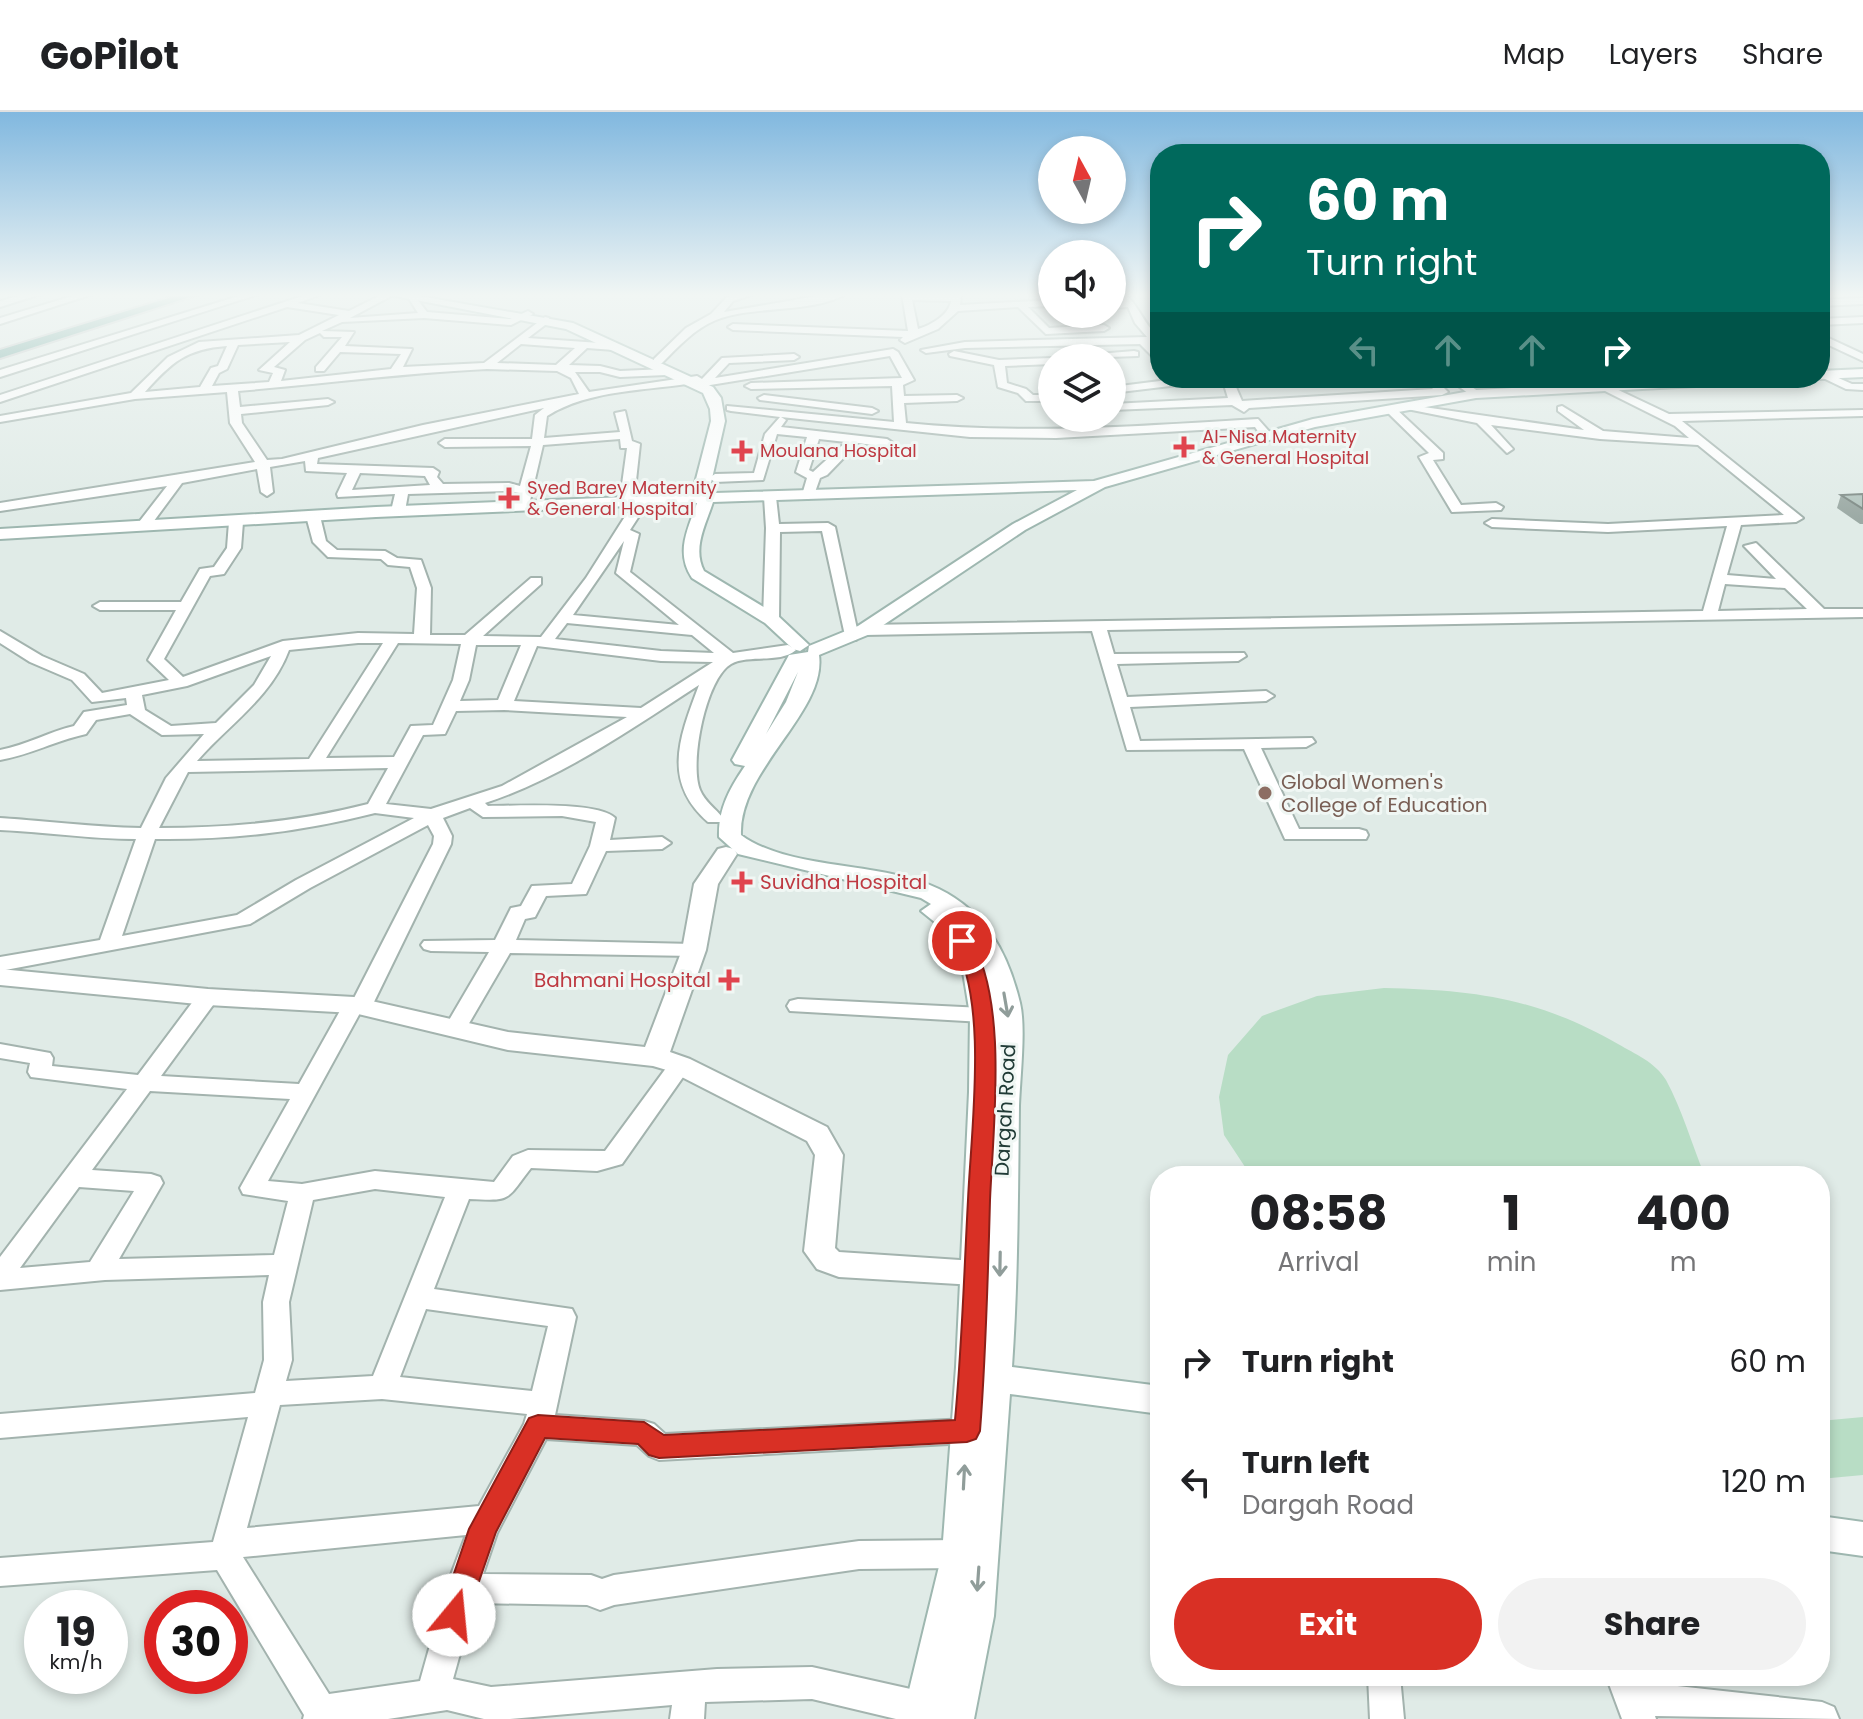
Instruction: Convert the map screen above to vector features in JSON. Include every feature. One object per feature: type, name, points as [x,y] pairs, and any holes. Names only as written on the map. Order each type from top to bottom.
[{"type":"main road","points":[[668,369],[710,389]]},
{"type":"main road","points":[[1830,375],[1863,373]]},
{"type":"main road","points":[[668,1061],[706,884],[726,854],[716,843],[714,818],[723,794],[803,652],[858,634],[1019,527],[1100,484],[1262,429],[1476,394],[1570,388]]},
{"type":"main road","points":[[710,389],[710,488],[688,554],[691,567],[771,619],[803,652]]},
{"type":"main road","points":[[710,389],[720,411],[703,483],[710,488]]},
{"type":"main road","points":[[0,534],[398,511],[524,498],[635,499],[710,488],[770,497],[1100,484]]},
{"type":"main road","name":"Dargah Road","points":[[803,652],[810,669],[801,693],[740,789],[728,814],[728,830],[736,843],[746,849],[929,893],[958,911],[977,927],[987,942],[1008,1005],[1000,1309],[967,1431],[960,1554],[933,1716]]},
{"type":"main road","name":"Dargah Road","points":[[726,854],[776,869],[905,898],[927,907],[951,923],[973,960],[983,1015],[975,1273],[982,1376],[975,1616],[933,1716]]},
{"type":"main road","points":[[0,977],[208,997],[358,1006],[508,1041],[668,1061],[817,1134],[829,1155],[819,1251],[832,1264],[975,1273]]},
{"type":"main road","points":[[982,1376],[1150,1399]]},
{"type":"main road","points":[[1830,1534],[1863,1539]]},
{"type":"street","points":[[0,376],[21,369]]},
{"type":"street","points":[[0,399],[93,369]]},
{"type":"street","points":[[135,396],[159,369]]},
{"type":"street","points":[[204,391],[215,370],[222,369]]},
{"type":"street","points":[[265,369],[280,370],[273,385]]},
{"type":"street","points":[[0,419],[135,396],[441,369]]},
{"type":"street","points":[[561,369],[575,376],[586,396]]},
{"type":"street","points":[[600,369],[620,374],[646,369]]},
{"type":"street","points":[[710,389],[719,369]]},
{"type":"street","points":[[710,389],[799,369]]},
{"type":"street","points":[[847,369],[848,373]]},
{"type":"street","points":[[356,468],[343,494],[509,487],[524,498],[538,442],[541,415],[558,404],[586,396],[796,383],[897,383],[908,380],[903,369]]},
{"type":"street","points":[[1000,369],[1002,385],[1022,391],[1038,411]]},
{"type":"street","points":[[83,372],[107,384],[113,400]]},
{"type":"street","points":[[0,376],[38,387]]},
{"type":"street","points":[[1830,377],[1857,387],[1863,395]]},
{"type":"street","points":[[897,383],[900,421]]},
{"type":"street","points":[[1126,388],[1150,384]]},
{"type":"street","points":[[232,388],[236,423],[263,464],[267,492]]},
{"type":"street","points":[[1231,388],[1237,403],[1262,429]]},
{"type":"street","points":[[1126,406],[1442,392],[1438,388]]},
{"type":"street","points":[[1467,388],[1476,394]]},
{"type":"street","points":[[1492,523],[1608,528],[1796,518],[1667,418],[1606,388]]},
{"type":"street","points":[[710,389],[784,413],[900,421]]},
{"type":"street","points":[[710,389],[807,401],[900,421],[984,433],[1262,429]]},
{"type":"street","points":[[898,400],[957,398]]},
{"type":"street","points":[[1030,399],[1038,399]]},
{"type":"street","points":[[0,507],[312,457],[530,400],[558,404]]},
{"type":"street","points":[[235,411],[328,402]]},
{"type":"street","points":[[1397,408],[1604,437],[1701,442]]},
{"type":"street","points":[[1397,408],[1439,456],[1425,457],[1457,509],[1496,507]]},
{"type":"street","points":[[1562,409],[1604,437]]},
{"type":"street","points":[[504,705],[538,641],[563,618],[621,534],[635,499],[634,444],[625,445],[627,435],[621,413]]},
{"type":"street","points":[[710,488],[759,477],[774,430],[784,413]]},
{"type":"street","points":[[1667,418],[1863,413]]},
{"type":"street","points":[[1126,415],[1139,429]]},
{"type":"street","points":[[1481,421],[1507,449]]},
{"type":"street","points":[[774,430],[887,443]]},
{"type":"street","points":[[814,434],[802,472],[814,476],[823,472],[855,439]]},
{"type":"street","points":[[445,443],[538,442],[627,435]]},
{"type":"street","points":[[312,457],[310,468],[433,472],[431,477],[439,488]]},
{"type":"street","points":[[375,492],[401,470]]},
{"type":"street","points":[[808,495],[814,476]]},
{"type":"street","points":[[143,526],[178,479]]},
{"type":"street","points":[[398,511],[402,490]]},
{"type":"street","points":[[770,497],[773,528],[771,619]]},
{"type":"street","points":[[313,516],[320,542],[333,554],[385,555],[393,562],[416,563],[424,588],[422,637]]},
{"type":"street","points":[[1709,616],[1735,521]]},
{"type":"street","points":[[181,683],[156,660],[205,572],[219,571],[234,548],[236,522]]},
{"type":"street","points":[[773,528],[828,527],[858,634],[1098,626],[1863,613]]},
{"type":"street","points":[[621,534],[632,534],[623,573],[730,658]]},
{"type":"street","points":[[1751,546],[1820,614]]},
{"type":"street","points":[[1719,579],[1790,584]]},
{"type":"street","points":[[375,808],[417,730],[439,730],[461,680],[470,639],[536,581]]},
{"type":"street","points":[[100,606],[188,606]]},
{"type":"street","points":[[563,618],[697,631]]},
{"type":"street","points":[[1098,626],[1133,746],[1306,742]]},
{"type":"street","points":[[0,636],[36,659],[78,677],[98,699],[134,700]]},
{"type":"street","points":[[0,755],[28,750],[51,736],[80,730],[90,716],[283,646],[358,638],[422,637],[538,641],[661,656],[730,658],[803,652]]},
{"type":"street","points":[[314,764],[394,638]]},
{"type":"street","points":[[109,944],[148,834],[175,778],[218,728],[247,703],[270,674],[283,646]]},
{"type":"street","points":[[1108,659],[1238,656]]},
{"type":"street","points":[[0,964],[243,920],[432,815],[508,790],[603,740],[730,658]]},
{"type":"street","points":[[713,668],[686,757],[689,787],[702,811],[714,818]]},
{"type":"street","points":[[1120,702],[1266,696]]},
{"type":"street","points":[[134,700],[137,712],[168,731],[218,728]]},
{"type":"street","points":[[450,706],[504,705],[644,713]]},
{"type":"street","points":[[1250,743],[1292,835],[1359,835]]},
{"type":"street","points":[[184,767],[400,762]]},
{"type":"street","points":[[456,1027],[502,948],[518,912],[528,913],[539,890],[579,890],[599,846],[606,818],[562,811],[483,812],[474,802]]},
{"type":"street","points":[[0,824],[66,827],[93,833],[254,832],[319,822],[375,808],[432,815]]},
{"type":"street","points":[[432,815],[443,836],[442,844],[358,1006],[252,1188],[302,1193],[375,1180],[501,1191],[522,1162],[528,1159],[597,1162],[613,1158],[668,1061]]},
{"type":"street","points":[[599,846],[662,843]]},
{"type":"street","points":[[431,945],[694,950]]},
{"type":"street","points":[[0,1278],[208,997]]},
{"type":"street","points":[[798,1006],[983,1015]]},
{"type":"street","points":[[0,1051],[42,1058],[39,1072],[144,1083],[307,1092]]},
{"type":"street","points":[[0,1278],[94,1274],[100,1270],[151,1183],[72,1178]]},
{"type":"street","points":[[382,1387],[460,1189]]},
{"type":"street","points":[[302,1193],[276,1302],[278,1360],[226,1550],[321,1715],[447,1694],[514,1711],[688,1703],[812,1683],[933,1716]]},
{"type":"street","points":[[100,1270],[285,1265]]},
{"type":"street","points":[[419,1297],[563,1317],[540,1415],[488,1519],[462,1588],[432,1696]]},
{"type":"street","points":[[0,1426],[382,1387],[644,1433],[659,1447],[967,1431]]},
{"type":"street","points":[[0,1572],[226,1550],[488,1519]]},
{"type":"street","points":[[462,1588],[591,1590],[600,1595],[614,1590],[859,1555],[960,1554]]},
{"type":"street","points":[[1385,1686],[1387,1719]]},
{"type":"street","points":[[1630,1697],[1822,1719]]},
{"type":"green space","points":[[1384,988],[1477,994],[1533,1007],[1589,1028],[1638,1055],[1666,1080],[1701,1166],[1244,1166],[1224,1135],[1219,1097],[1228,1055],[1262,1016],[1317,996]]},
{"type":"green space","points":[[1863,1417],[1863,1475],[1830,1478],[1830,1420]]},
{"type":"building","points":[[1863,494],[1863,509],[1841,495]]},
{"type":"place","name":"Al-Nisa Maternity & General Hospital","points":[[1184,447]]},
{"type":"place","name":"Moulana Hospital","points":[[742,451]]},
{"type":"place","name":"Syed Barey Maternity & General Hospital","points":[[509,498]]},
{"type":"place","name":"Global Women's College of Education","points":[[1265,793]]},
{"type":"place","name":"Suvidha Hospital","points":[[742,882]]},
{"type":"place","name":"Bahmani Hospital","points":[[729,980]]},
{"type":"route","points":[[454,1615],[483,1529],[538,1426],[644,1433],[659,1447],[967,1431],[973,1367],[983,1015],[973,960],[962,941]]}]
